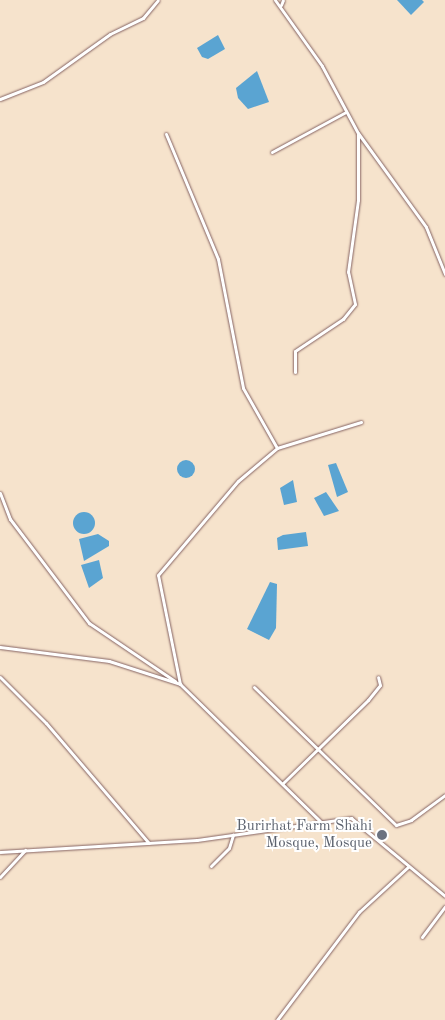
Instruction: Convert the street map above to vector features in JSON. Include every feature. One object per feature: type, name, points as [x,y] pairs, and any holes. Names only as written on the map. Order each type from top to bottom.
[{"type":"street","points":[[0,99],[43,82],[110,34],[143,18],[158,0]]},
{"type":"street","points":[[275,0],[281,5],[358,133],[423,222],[445,274]]},
{"type":"street","points":[[281,5],[283,0]]},
{"type":"street","points":[[272,152],[346,112]]},
{"type":"street","points":[[295,372],[295,351],[343,319],[355,304],[348,272],[358,200],[358,133]]},
{"type":"street","points":[[166,134],[218,259],[243,388],[277,448]]},
{"type":"street","points":[[180,684],[158,575],[238,481],[277,448],[361,422]]},
{"type":"street","points":[[0,493],[10,519],[89,623],[180,684],[320,821]]},
{"type":"street","points":[[0,647],[109,661],[180,684]]},
{"type":"street","points":[[0,677],[46,723],[149,843]]},
{"type":"street","points":[[282,783],[319,750],[380,686],[378,677]]},
{"type":"street","points":[[254,687],[396,825],[411,820],[445,795]]},
{"type":"street","points":[[0,852],[149,843],[232,835],[351,818],[445,896]]},
{"type":"street","points":[[211,866],[229,848],[232,835]]},
{"type":"street","points":[[0,876],[25,850]]},
{"type":"street","points":[[277,1020],[359,912],[408,867]]},
{"type":"street","points":[[422,937],[445,907]]},
{"type":"water","points":[[397,0],[422,0],[424,2],[411,15]]},
{"type":"water","points":[[218,35],[225,49],[208,59],[202,57],[197,48]]},
{"type":"water","points":[[257,71],[269,102],[248,109],[238,98],[236,88]]},
{"type":"water","points":[[186,460],[192,463],[195,469],[192,475],[186,478],[180,475],[177,469],[180,463]]},
{"type":"water","points":[[336,463],[348,492],[337,497],[328,465]]},
{"type":"water","points":[[293,480],[297,502],[284,505],[280,488]]},
{"type":"water","points":[[326,492],[339,511],[324,516],[314,498]]},
{"type":"water","points":[[84,512],[92,515],[95,523],[92,531],[84,534],[76,531],[73,523],[76,515]]},
{"type":"water","points":[[306,532],[308,546],[278,550],[277,538],[283,535]]},
{"type":"water","points":[[98,534],[109,541],[109,546],[84,561],[79,539]]},
{"type":"water","points":[[99,560],[103,578],[89,588],[81,565]]},
{"type":"water","points":[[270,582],[277,584],[276,628],[269,640],[247,629]]},
{"type":"place","name":"Burirhat Farm Shahi Mosque, Mosque","points":[[382,835]]}]
